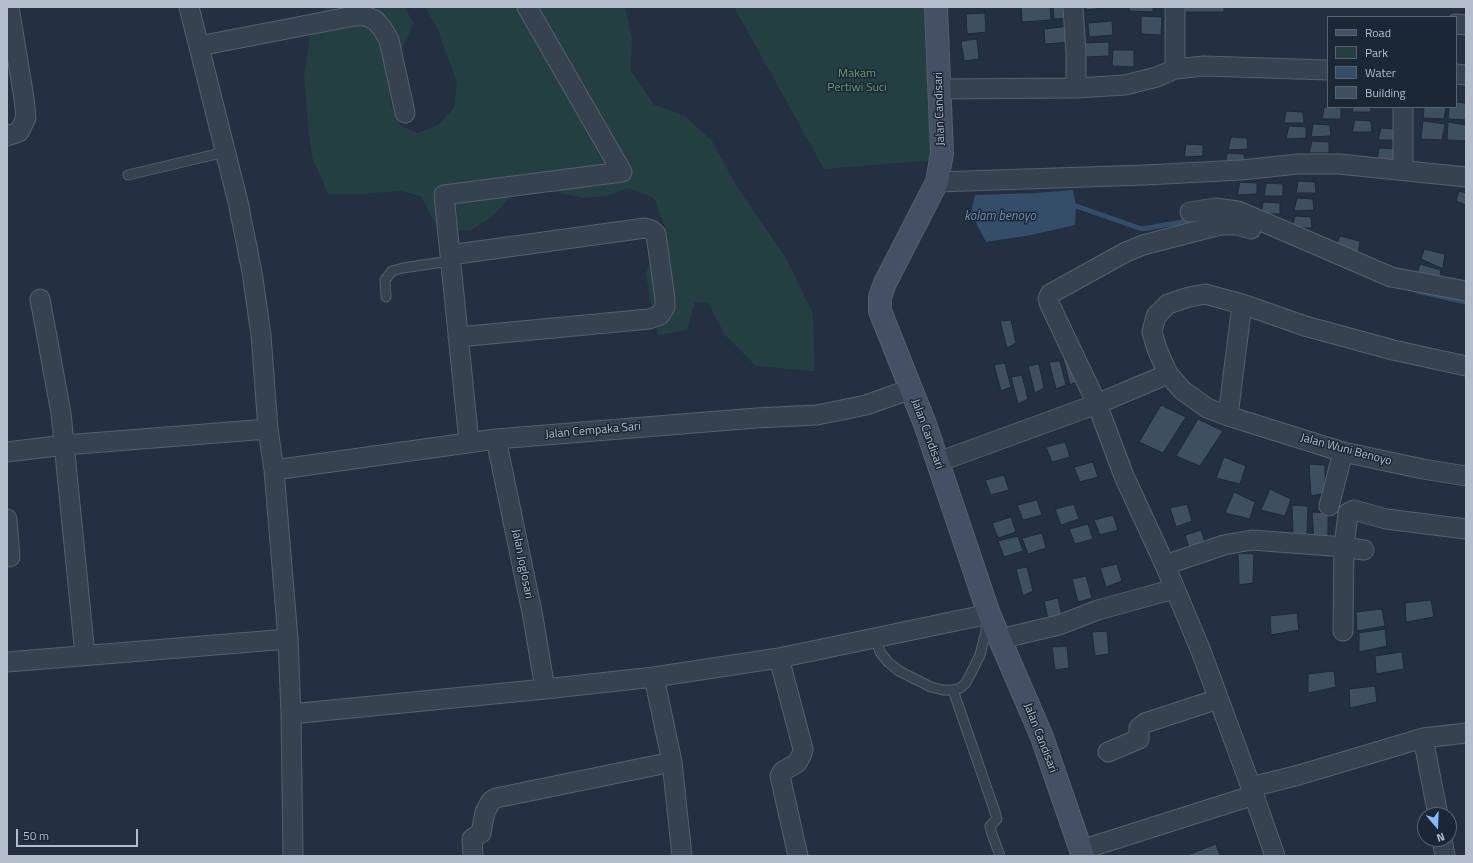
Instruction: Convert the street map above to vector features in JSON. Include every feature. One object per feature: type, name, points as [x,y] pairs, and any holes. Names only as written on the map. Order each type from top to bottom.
[{"type":"street","points":[[7,136],[19,132],[26,118],[9,7]]},
{"type":"street","points":[[189,7],[238,202],[252,272],[260,335],[268,429],[274,470],[288,639],[291,714],[293,856]]},
{"type":"street","points":[[469,443],[444,195],[622,172],[527,7]]},
{"type":"street","name":"Jalan Candisari","points":[[936,7],[942,153],[937,182],[885,283],[880,297],[880,311],[938,462],[988,615],[1000,639],[1042,737],[1082,853]]},
{"type":"street","points":[[1073,7],[1076,53],[1076,88]]},
{"type":"street","points":[[1175,7],[1175,69]]},
{"type":"street","points":[[199,46],[354,16],[365,16],[374,20],[382,28],[389,40],[405,113]]},
{"type":"street","points":[[940,89],[1076,88],[1125,85],[1157,77],[1175,69],[1204,66],[1327,70]]},
{"type":"street","points":[[1403,108],[1403,170]]},
{"type":"street","points":[[937,182],[1145,175],[1241,170],[1298,164],[1340,164],[1466,177]]},
{"type":"street","points":[[1275,856],[1253,791],[1201,651],[1124,476],[1097,404],[1050,305],[1049,296],[1135,248],[1238,211],[1391,277],[1466,291]]},
{"type":"street","points":[[1190,212],[1220,217],[1237,225],[1251,229]]},
{"type":"street","points":[[450,258],[645,228],[656,234],[665,299],[665,307],[660,315],[649,318],[458,337]]},
{"type":"street","name":"Jalan Wuni Benoyo","points":[[1466,366],[1386,348],[1306,326],[1242,304],[1205,294],[1189,297],[1168,304],[1156,316],[1152,332],[1157,349],[1168,374],[1182,390],[1208,408],[1228,416],[1343,452],[1423,469],[1466,476]]},
{"type":"street","points":[[40,300],[61,413],[85,655]]},
{"type":"street","points":[[1228,416],[1242,304]]},
{"type":"street","points":[[938,462],[1097,404],[1168,374]]},
{"type":"street","name":"Jalan Cempaka Sari","points":[[274,470],[496,439],[756,418],[817,415],[866,405],[911,389]]},
{"type":"street","points":[[7,452],[65,445],[268,429]]},
{"type":"street","name":"Jalan Joglosari","points":[[496,439],[533,617],[545,690]]},
{"type":"street","points":[[1329,506],[1343,452]]},
{"type":"street","points":[[1342,631],[1344,547],[1348,513],[1354,510],[1386,519],[1466,529]]},
{"type":"street","points":[[7,519],[10,557]]},
{"type":"street","points":[[1164,565],[1224,545],[1252,540],[1344,547],[1364,550]]},
{"type":"street","points":[[1000,639],[1059,625],[1098,610],[1174,589]]},
{"type":"street","points":[[291,714],[545,690],[654,677],[779,658],[988,615]]},
{"type":"street","points":[[7,662],[288,639]]},
{"type":"street","points":[[779,658],[803,749],[797,763],[781,772],[780,776],[798,856]]},
{"type":"street","points":[[654,677],[672,762],[682,856]]},
{"type":"street","points":[[1108,752],[1139,739],[1139,728],[1145,723],[1218,698]]},
{"type":"street","points":[[1082,853],[1299,775],[1423,738],[1466,733]]},
{"type":"street","points":[[1423,738],[1436,807]]},
{"type":"street","points":[[473,856],[472,839],[481,833],[485,812],[491,801],[496,798],[672,762]]},
{"type":"lane","points":[[128,175],[225,152]]},
{"type":"lane","points":[[386,297],[385,280],[392,271],[450,258]]},
{"type":"lane","points":[[875,638],[880,652],[888,662],[899,671],[931,688],[953,690],[960,688],[965,684],[980,655],[988,615]]},
{"type":"lane","points":[[953,690],[995,812],[996,819],[990,826],[1000,856]]},
{"type":"green space","points":[[404,7],[414,23],[401,51],[390,103],[400,125],[417,133],[437,126],[454,108],[457,83],[438,30],[425,7],[625,7],[632,37],[631,71],[654,105],[684,115],[712,141],[737,187],[786,258],[813,314],[815,371],[756,366],[725,335],[708,303],[695,302],[687,330],[659,335],[652,312],[646,273],[657,248],[669,238],[654,198],[629,188],[606,196],[584,198],[523,185],[494,215],[472,230],[452,231],[434,222],[422,197],[402,191],[358,194],[328,194],[312,157],[304,76],[310,36],[325,8]]},
{"type":"green space","name":"Makam Pertiwi Suci","points":[[734,7],[924,7],[935,160],[824,169]]},
{"type":"water","name":"kolam benoyo","points":[[1073,190],[1076,206],[1075,225],[1031,235],[986,242],[971,213],[975,195]]},
{"type":"building","points":[[1021,7],[1050,7],[1051,20],[1022,22]]},
{"type":"building","points":[[1053,7],[1070,7],[1071,18],[1054,19]]},
{"type":"building","points":[[1086,7],[1105,7],[1105,8],[1086,10]]},
{"type":"building","points":[[1129,7],[1153,7],[1153,12],[1129,11]]},
{"type":"building","points":[[1181,7],[1224,7],[1224,12],[1181,12]]},
{"type":"building","points":[[985,13],[986,32],[967,34],[966,14]]},
{"type":"building","points":[[1141,16],[1162,17],[1161,35],[1141,34]]},
{"type":"building","points":[[1112,21],[1113,35],[1089,37],[1088,23]]},
{"type":"building","points":[[1070,26],[1071,42],[1045,44],[1044,29]]},
{"type":"building","points":[[977,39],[979,59],[964,61],[961,41]]},
{"type":"building","points":[[1109,42],[1109,56],[1086,57],[1085,43]]},
{"type":"building","points":[[1113,50],[1134,50],[1134,67],[1112,66]]},
{"type":"building","points":[[1457,102],[1466,103],[1466,120],[1448,119],[1449,108],[1457,108]]},
{"type":"building","points":[[1324,107],[1341,108],[1341,119],[1322,119]]},
{"type":"building","points":[[1353,108],[1371,108],[1371,112],[1352,112]]},
{"type":"building","points":[[1424,108],[1446,108],[1444,119],[1423,118]]},
{"type":"building","points":[[1286,111],[1303,112],[1304,123],[1284,123]]},
{"type":"building","points":[[1355,120],[1371,121],[1372,132],[1352,132]]},
{"type":"building","points":[[1423,121],[1445,124],[1442,140],[1421,139]]},
{"type":"building","points":[[1448,122],[1466,125],[1466,141],[1447,140]]},
{"type":"building","points":[[1313,124],[1330,125],[1331,136],[1311,137]]},
{"type":"building","points":[[1289,126],[1306,127],[1306,138],[1286,139]]},
{"type":"building","points":[[1381,128],[1398,129],[1398,140],[1378,140]]},
{"type":"building","points":[[1231,137],[1247,138],[1248,149],[1228,150]]},
{"type":"building","points":[[1312,141],[1329,142],[1329,153],[1309,153]]},
{"type":"building","points":[[1186,144],[1203,145],[1203,156],[1184,157]]},
{"type":"building","points":[[1379,148],[1396,149],[1396,160],[1377,160]]},
{"type":"building","points":[[1227,153],[1244,154],[1245,165],[1225,165]]},
{"type":"building","points":[[1298,181],[1315,182],[1316,193],[1296,193]]},
{"type":"building","points":[[1240,182],[1257,183],[1257,194],[1237,195]]},
{"type":"building","points":[[1266,183],[1283,184],[1283,196],[1264,196]]},
{"type":"building","points":[[1459,191],[1466,193],[1466,205],[1456,201]]},
{"type":"building","points":[[1297,198],[1313,199],[1314,210],[1294,211]]},
{"type":"building","points":[[1263,202],[1280,203],[1280,214],[1261,214]]},
{"type":"building","points":[[1295,216],[1311,217],[1312,228],[1292,228]]},
{"type":"building","points":[[1340,236],[1360,241],[1358,256],[1336,245]]},
{"type":"building","points":[[1424,249],[1445,254],[1443,269],[1421,259]]},
{"type":"building","points":[[1420,264],[1441,270],[1439,284],[1417,274]]},
{"type":"building","points":[[1011,320],[1016,343],[1007,348],[1000,321]]},
{"type":"building","points":[[1074,357],[1079,380],[1070,385],[1063,358]]},
{"type":"building","points":[[1060,361],[1066,385],[1056,389],[1049,362]]},
{"type":"building","points":[[1005,363],[1011,387],[1001,391],[994,365]]},
{"type":"building","points":[[1039,364],[1044,388],[1035,393],[1028,366]]},
{"type":"building","points":[[1022,375],[1028,399],[1018,404],[1011,377]]},
{"type":"building","points":[[1161,405],[1186,417],[1163,453],[1139,442]]},
{"type":"building","points":[[1198,419],[1223,431],[1200,466],[1176,456]]},
{"type":"building","points":[[1065,442],[1070,457],[1052,462],[1046,447]]},
{"type":"building","points":[[1224,457],[1246,466],[1240,484],[1216,478]]},
{"type":"building","points":[[1093,462],[1098,477],[1080,482],[1074,467]]},
{"type":"building","points":[[1309,464],[1325,465],[1325,493],[1311,496]]},
{"type":"building","points":[[1004,475],[1009,490],[991,495],[985,480]]},
{"type":"building","points":[[1270,489],[1291,499],[1285,516],[1261,510]]},
{"type":"building","points":[[1234,492],[1255,502],[1250,519],[1225,513]]},
{"type":"building","points":[[1037,500],[1042,515],[1023,520],[1017,505]]},
{"type":"building","points":[[1074,504],[1079,519],[1061,525],[1055,509]]},
{"type":"building","points":[[1187,504],[1192,521],[1176,527],[1170,508]]},
{"type":"building","points":[[1292,505],[1308,506],[1307,535],[1293,537]]},
{"type":"building","points":[[1312,512],[1328,513],[1328,542],[1314,544]]},
{"type":"building","points":[[1113,515],[1118,530],[1100,535],[1094,520]]},
{"type":"building","points":[[1011,517],[1016,532],[998,538],[992,523]]},
{"type":"building","points":[[1088,524],[1093,539],[1075,544],[1069,529]]},
{"type":"building","points":[[1201,530],[1207,548],[1191,554],[1185,535]]},
{"type":"building","points":[[1042,533],[1046,548],[1028,554],[1022,538]]},
{"type":"building","points":[[1018,536],[1023,551],[1004,557],[998,541]]},
{"type":"building","points":[[1238,553],[1254,554],[1253,583],[1239,585]]},
{"type":"building","points":[[1117,564],[1122,581],[1106,587],[1100,568]]},
{"type":"building","points":[[1027,567],[1033,591],[1023,596],[1016,569]]},
{"type":"building","points":[[1086,576],[1092,598],[1078,602],[1072,579]]},
{"type":"building","points":[[1058,598],[1063,620],[1049,623],[1044,601]]},
{"type":"building","points":[[1431,600],[1434,617],[1406,622],[1405,603]]},
{"type":"building","points":[[1382,609],[1385,626],[1357,631],[1356,612]]},
{"type":"building","points":[[1297,613],[1299,630],[1271,635],[1270,616]]},
{"type":"building","points":[[1385,629],[1387,646],[1359,652],[1359,633]]},
{"type":"building","points":[[1107,631],[1109,654],[1095,656],[1092,632]]},
{"type":"building","points":[[1067,646],[1069,668],[1055,670],[1052,647]]},
{"type":"building","points":[[1402,652],[1404,669],[1376,674],[1375,656]]},
{"type":"building","points":[[1334,671],[1336,687],[1308,693],[1308,674]]},
{"type":"building","points":[[1375,686],[1377,702],[1350,708],[1349,689]]},
{"type":"building","points":[[1216,844],[1220,856],[1185,856]]},
{"type":"waterway","points":[[1076,206],[1142,229],[1194,220]]},
{"type":"waterway","points":[[1417,291],[1466,302]]}]
